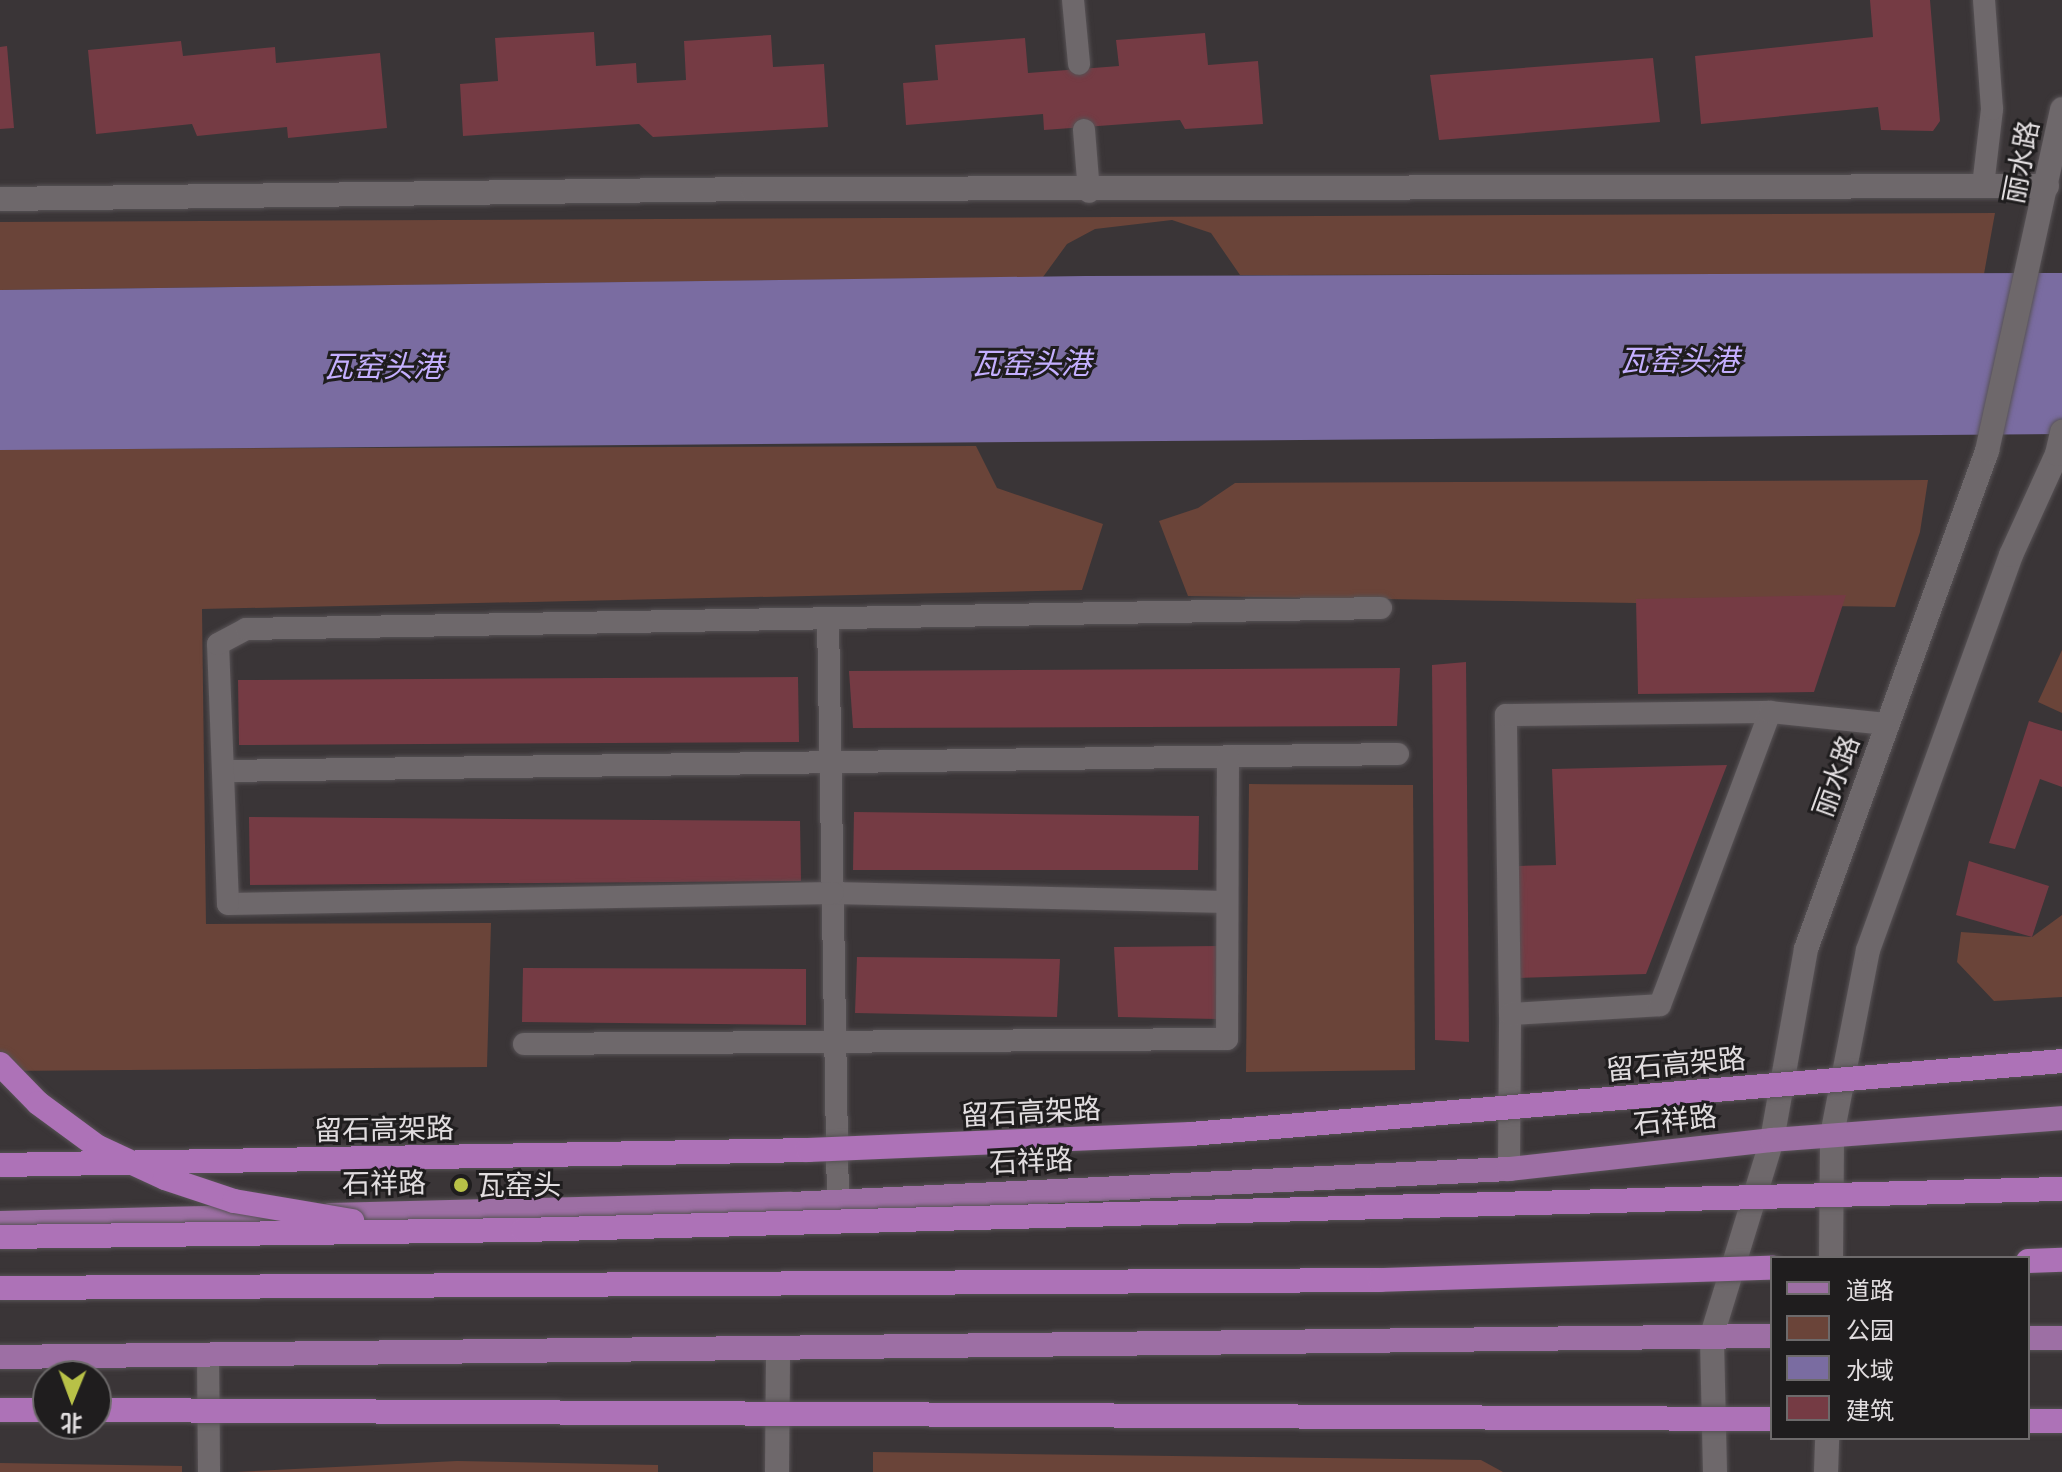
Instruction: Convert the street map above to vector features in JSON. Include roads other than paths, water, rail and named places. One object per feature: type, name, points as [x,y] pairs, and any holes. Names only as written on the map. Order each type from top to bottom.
[{"type":"highway","name":"留石高架路","points":[[0,1165],[824,1150],[1191,1134],[2062,1061]]},
{"type":"highway","points":[[0,1064],[38,1103],[98,1147],[234,1201],[356,1222],[523,1230]]},
{"type":"highway","points":[[0,1237],[523,1230],[2062,1189]]},
{"type":"highway","points":[[2030,1261],[2062,1260]]},
{"type":"highway","points":[[0,1288],[1380,1280],[1770,1268]]},
{"type":"highway","points":[[0,1410],[32,1410]]},
{"type":"highway","points":[[112,1410],[1770,1419]]},
{"type":"highway","points":[[2030,1421],[2062,1421]]},
{"type":"main road","name":"丽水路","points":[[1715,1472],[1712,1335],[1772,1140],[1806,949],[1987,451],[2033,260],[2062,109]]},
{"type":"main road","points":[[0,199],[752,189],[1089,192],[2047,186]]},
{"type":"main road","points":[[1831,1256],[1832,1135],[1868,950],[2011,555],[2060,443]]},
{"type":"main road","name":"石祥路","points":[[0,1223],[838,1201],[1509,1169],[1772,1140],[2062,1118]]},
{"type":"main road","points":[[0,1357],[1770,1336]]},
{"type":"main road","points":[[2030,1338],[2062,1338]]},
{"type":"main road","points":[[777,1472],[778,1348]]},
{"type":"main road","points":[[1826,1472],[1827,1440]]},
{"type":"lane","points":[[1073,0],[1079,64]]},
{"type":"lane","points":[[1983,186],[1992,109],[1984,0]]},
{"type":"lane","points":[[1084,130],[1089,192]]},
{"type":"lane","points":[[1227,902],[833,893],[228,904],[218,644],[246,629],[1381,608]]},
{"type":"lane","points":[[828,618],[838,1201]]},
{"type":"lane","points":[[1510,1014],[1660,1005],[1770,712]]},
{"type":"lane","points":[[1509,1169],[1506,715],[1770,712],[1887,724]]},
{"type":"lane","points":[[223,771],[831,759],[1398,754]]},
{"type":"lane","points":[[524,1044],[836,1039],[1227,1039],[1228,756]]},
{"type":"lane","points":[[208,1354],[209,1472]]},
{"type":"water","name":"瓦窑头港","points":[[2062,273],[2062,434],[0,450],[0,290],[1085,276]]},
{"type":"place","name":"瓦窑头","points":[[461,1185]]}]
